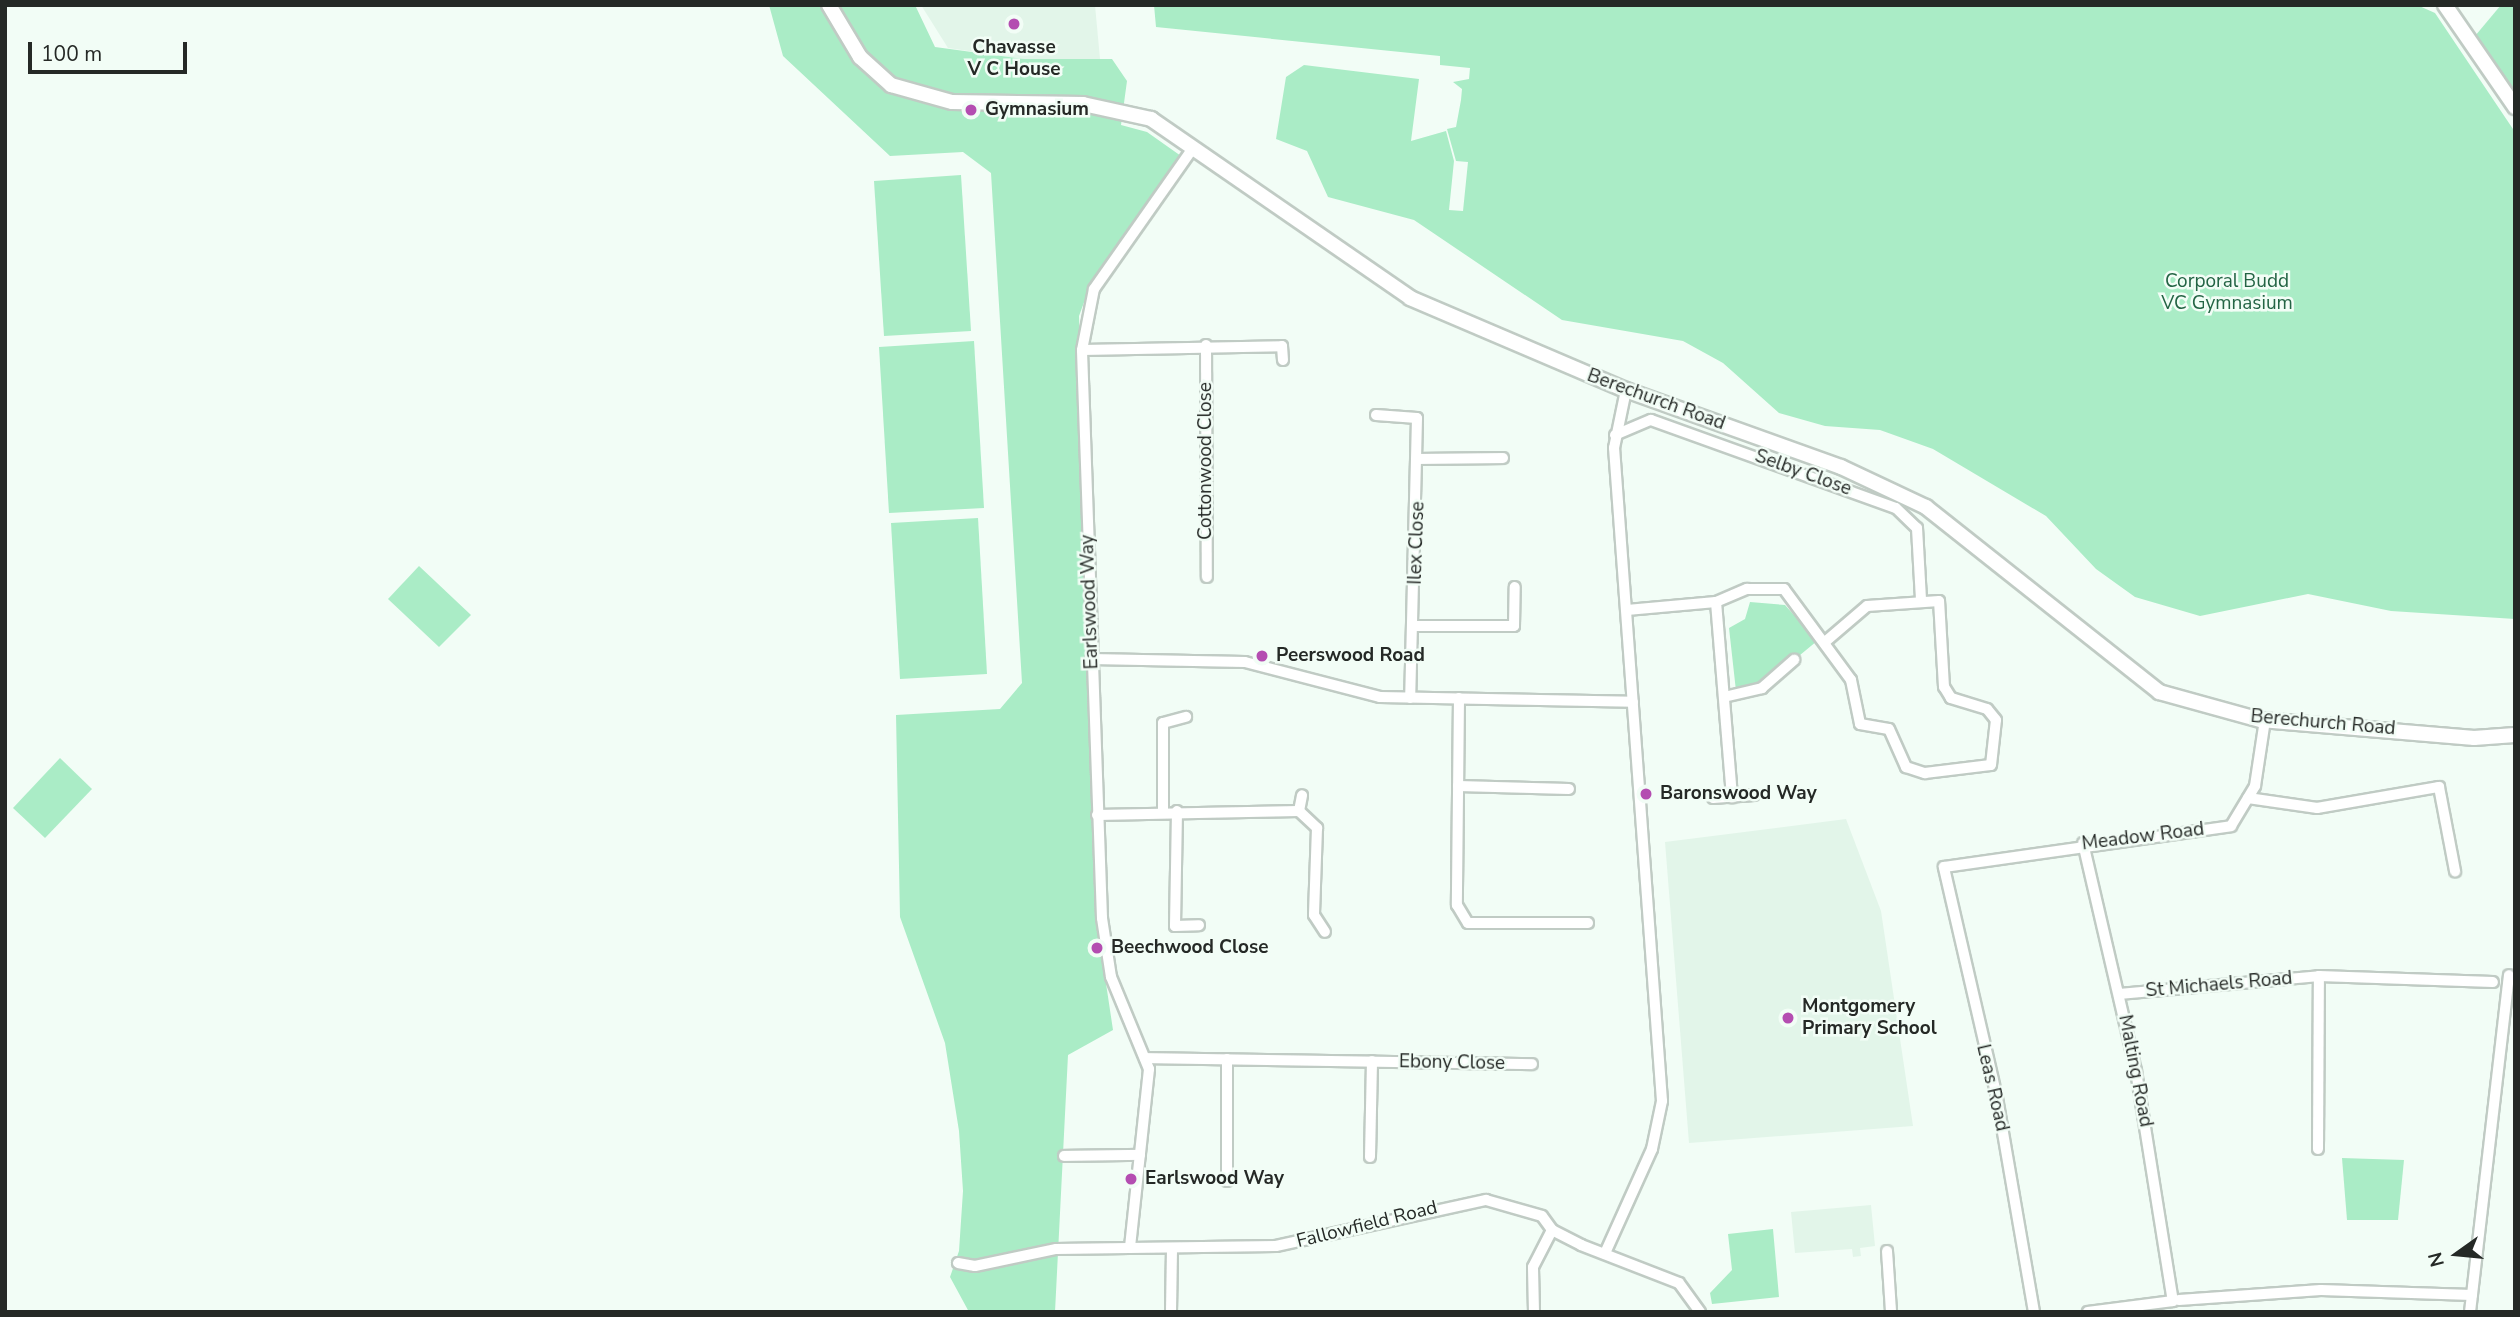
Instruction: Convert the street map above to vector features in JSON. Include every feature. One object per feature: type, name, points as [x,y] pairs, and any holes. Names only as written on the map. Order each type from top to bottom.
[{"type":"street","name":"Berechurch Road","points":[[830,5],[860,57],[891,85],[921,97],[1120,109],[1151,119],[1410,298],[1626,390],[1841,467],[1926,507],[1978,543],[2139,681],[2194,705],[2265,720],[2474,738],[2515,736]]},
{"type":"street","points":[[2445,5],[2515,107]]},
{"type":"street","name":"Earlswood Way","points":[[1130,1247],[1140,1155],[1145,1058],[1111,977],[1097,815],[1082,350],[1094,289],[1193,148]]},
{"type":"street","points":[[1082,350],[1206,345],[1282,346],[1283,360]]},
{"type":"street","name":"Cottonwood Close","points":[[1206,345],[1207,577]]},
{"type":"street","points":[[1606,1251],[1649,1154],[1662,1101],[1615,435],[1626,390]]},
{"type":"street","name":"Ilex Close","points":[[1376,415],[1417,418],[1420,458],[1410,698]]},
{"type":"street","name":"Selby Close","points":[[1615,435],[1651,421],[1896,508],[1917,528],[1921,600]]},
{"type":"street","points":[[1420,458],[1503,458]]},
{"type":"street","points":[[1414,626],[1514,626],[1515,587]]},
{"type":"street","points":[[1627,610],[1716,602],[1747,589],[1784,589],[1851,680],[1860,724],[1889,729],[1906,767],[1925,773],[1991,765],[1996,720],[1987,709],[1951,698],[1941,660],[1944,613],[1939,601],[1921,600],[1867,607],[1825,642]]},
{"type":"street","points":[[1716,602],[1732,797]]},
{"type":"street","points":[[1091,659],[1245,662],[1357,693],[1410,698],[1633,702]]},
{"type":"street","points":[[1724,697],[1762,688],[1794,660]]},
{"type":"street","points":[[1459,698],[1457,905],[1468,923],[1588,923]]},
{"type":"street","points":[[1163,810],[1163,723],[1186,717]]},
{"type":"street","name":"Meadow Road","points":[[1944,867],[2083,843],[2231,826],[2248,798],[2265,720]]},
{"type":"street","points":[[1458,786],[1569,789]]},
{"type":"street","points":[[2248,798],[2316,808],[2439,787],[2455,871]]},
{"type":"street","points":[[1299,811],[1302,795]]},
{"type":"street","points":[[1713,799],[1754,795]]},
{"type":"street","points":[[1097,815],[1163,810],[1299,811],[1317,828],[1314,915],[1325,932]]},
{"type":"street","points":[[1177,811],[1175,926],[1199,925]]},
{"type":"street","name":"Malting Road","points":[[2083,843],[2119,994],[2176,1301]]},
{"type":"street","name":"Leas Road","points":[[1944,867],[1965,981],[1996,1093],[2034,1312]]},
{"type":"street","points":[[2470,1312],[2509,975]]},
{"type":"street","name":"St Michaels Road","points":[[2318,1149],[2319,976]]},
{"type":"street","name":"St Michaels Road","points":[[2119,994],[2319,976],[2493,982]]},
{"type":"street","name":"Ebony Close","points":[[1145,1058],[1532,1065]]},
{"type":"street","points":[[1227,1059],[1227,1181]]},
{"type":"street","name":"Ebony Close","points":[[1370,1157],[1372,1061]]},
{"type":"street","points":[[1064,1156],[1091,1157],[1095,1151],[1140,1155]]},
{"type":"street","name":"Fallowfield Road","points":[[958,1263],[975,1266],[1056,1249],[1172,1248],[1322,1240],[1467,1201],[1522,1209],[1542,1216],[1552,1230],[1679,1283],[1700,1312]]},
{"type":"street","points":[[1534,1312],[1533,1267],[1552,1230]]},
{"type":"street","points":[[1171,1312],[1172,1248]]},
{"type":"street","points":[[1887,1251],[1891,1312]]},
{"type":"street","points":[[2088,1312],[2197,1299],[2321,1290],[2472,1295]]},
{"type":"street","points":[[2197,1299],[2200,1312]]},
{"type":"shaded area","name":"Chavasse V C House","points":[[921,5],[1095,5],[1100,59],[1024,59],[948,48]]},
{"type":"shaded area","name":"Montgomery Primary School","points":[[1846,819],[1881,911],[1913,1126],[1689,1143],[1665,842]]},
{"type":"shaded area","points":[[1871,1205],[1875,1246],[1860,1248],[1861,1256],[1853,1257],[1852,1249],[1795,1253],[1791,1212]]},
{"type":"green space","points":[[769,5],[915,5],[935,47],[1024,59],[1112,59],[1127,81],[1121,125],[1147,132],[1181,156],[1090,286],[1079,316],[1096,917],[1113,1030],[1068,1055],[1055,1312],[969,1312],[950,1277],[959,1251],[963,1191],[959,1131],[945,1043],[900,917],[896,715],[1000,709],[1022,683],[991,173],[963,152],[890,156],[783,56]]},
{"type":"green space","name":"Corporal Budd VC Gymnasium","points":[[1154,5],[2417,5],[2435,13],[2515,132],[2515,619],[2391,611],[2308,594],[2200,616],[2135,597],[2096,569],[2046,516],[1933,449],[1880,430],[1825,426],[1779,413],[1723,363],[1683,341],[1562,320],[1414,220],[1328,197],[1307,151],[1276,139],[1286,77],[1304,65],[1419,79],[1411,141],[1446,131],[1454,161],[1449,210],[1463,211],[1468,162],[1456,161],[1447,129],[1456,127],[1461,100],[1462,89],[1453,82],[1469,79],[1470,68],[1440,65],[1440,56],[1156,27]]},
{"type":"green space","points":[[2501,5],[2515,5],[2515,97],[2475,36]]},
{"type":"green space","points":[[961,175],[971,331],[884,336],[874,181]]},
{"type":"green space","points":[[974,341],[984,508],[889,513],[879,347]]},
{"type":"green space","points":[[978,518],[987,674],[900,679],[891,523]]},
{"type":"green space","points":[[419,566],[471,615],[439,647],[388,599]]},
{"type":"green space","points":[[1750,602],[1785,605],[1817,641],[1760,688],[1736,691],[1729,628],[1745,619]]},
{"type":"green space","points":[[60,758],[92,789],[45,838],[13,808]]},
{"type":"green space","points":[[2342,1158],[2404,1160],[2398,1220],[2347,1220]]},
{"type":"green space","points":[[1773,1229],[1779,1297],[1712,1304],[1710,1293],[1732,1270],[1728,1234]]},
{"type":"place","name":"Chavasse V C House","points":[[1014,24]]},
{"type":"place","name":"Gymnasium","points":[[971,110]]},
{"type":"place","name":"Peerswood Road","points":[[1262,656]]},
{"type":"place","name":"Baronswood Way","points":[[1646,794]]},
{"type":"place","name":"Beechwood Close","points":[[1097,948]]},
{"type":"place","name":"Montgomery Primary School","points":[[1788,1018]]},
{"type":"place","name":"Earlswood Way","points":[[1131,1179]]}]
